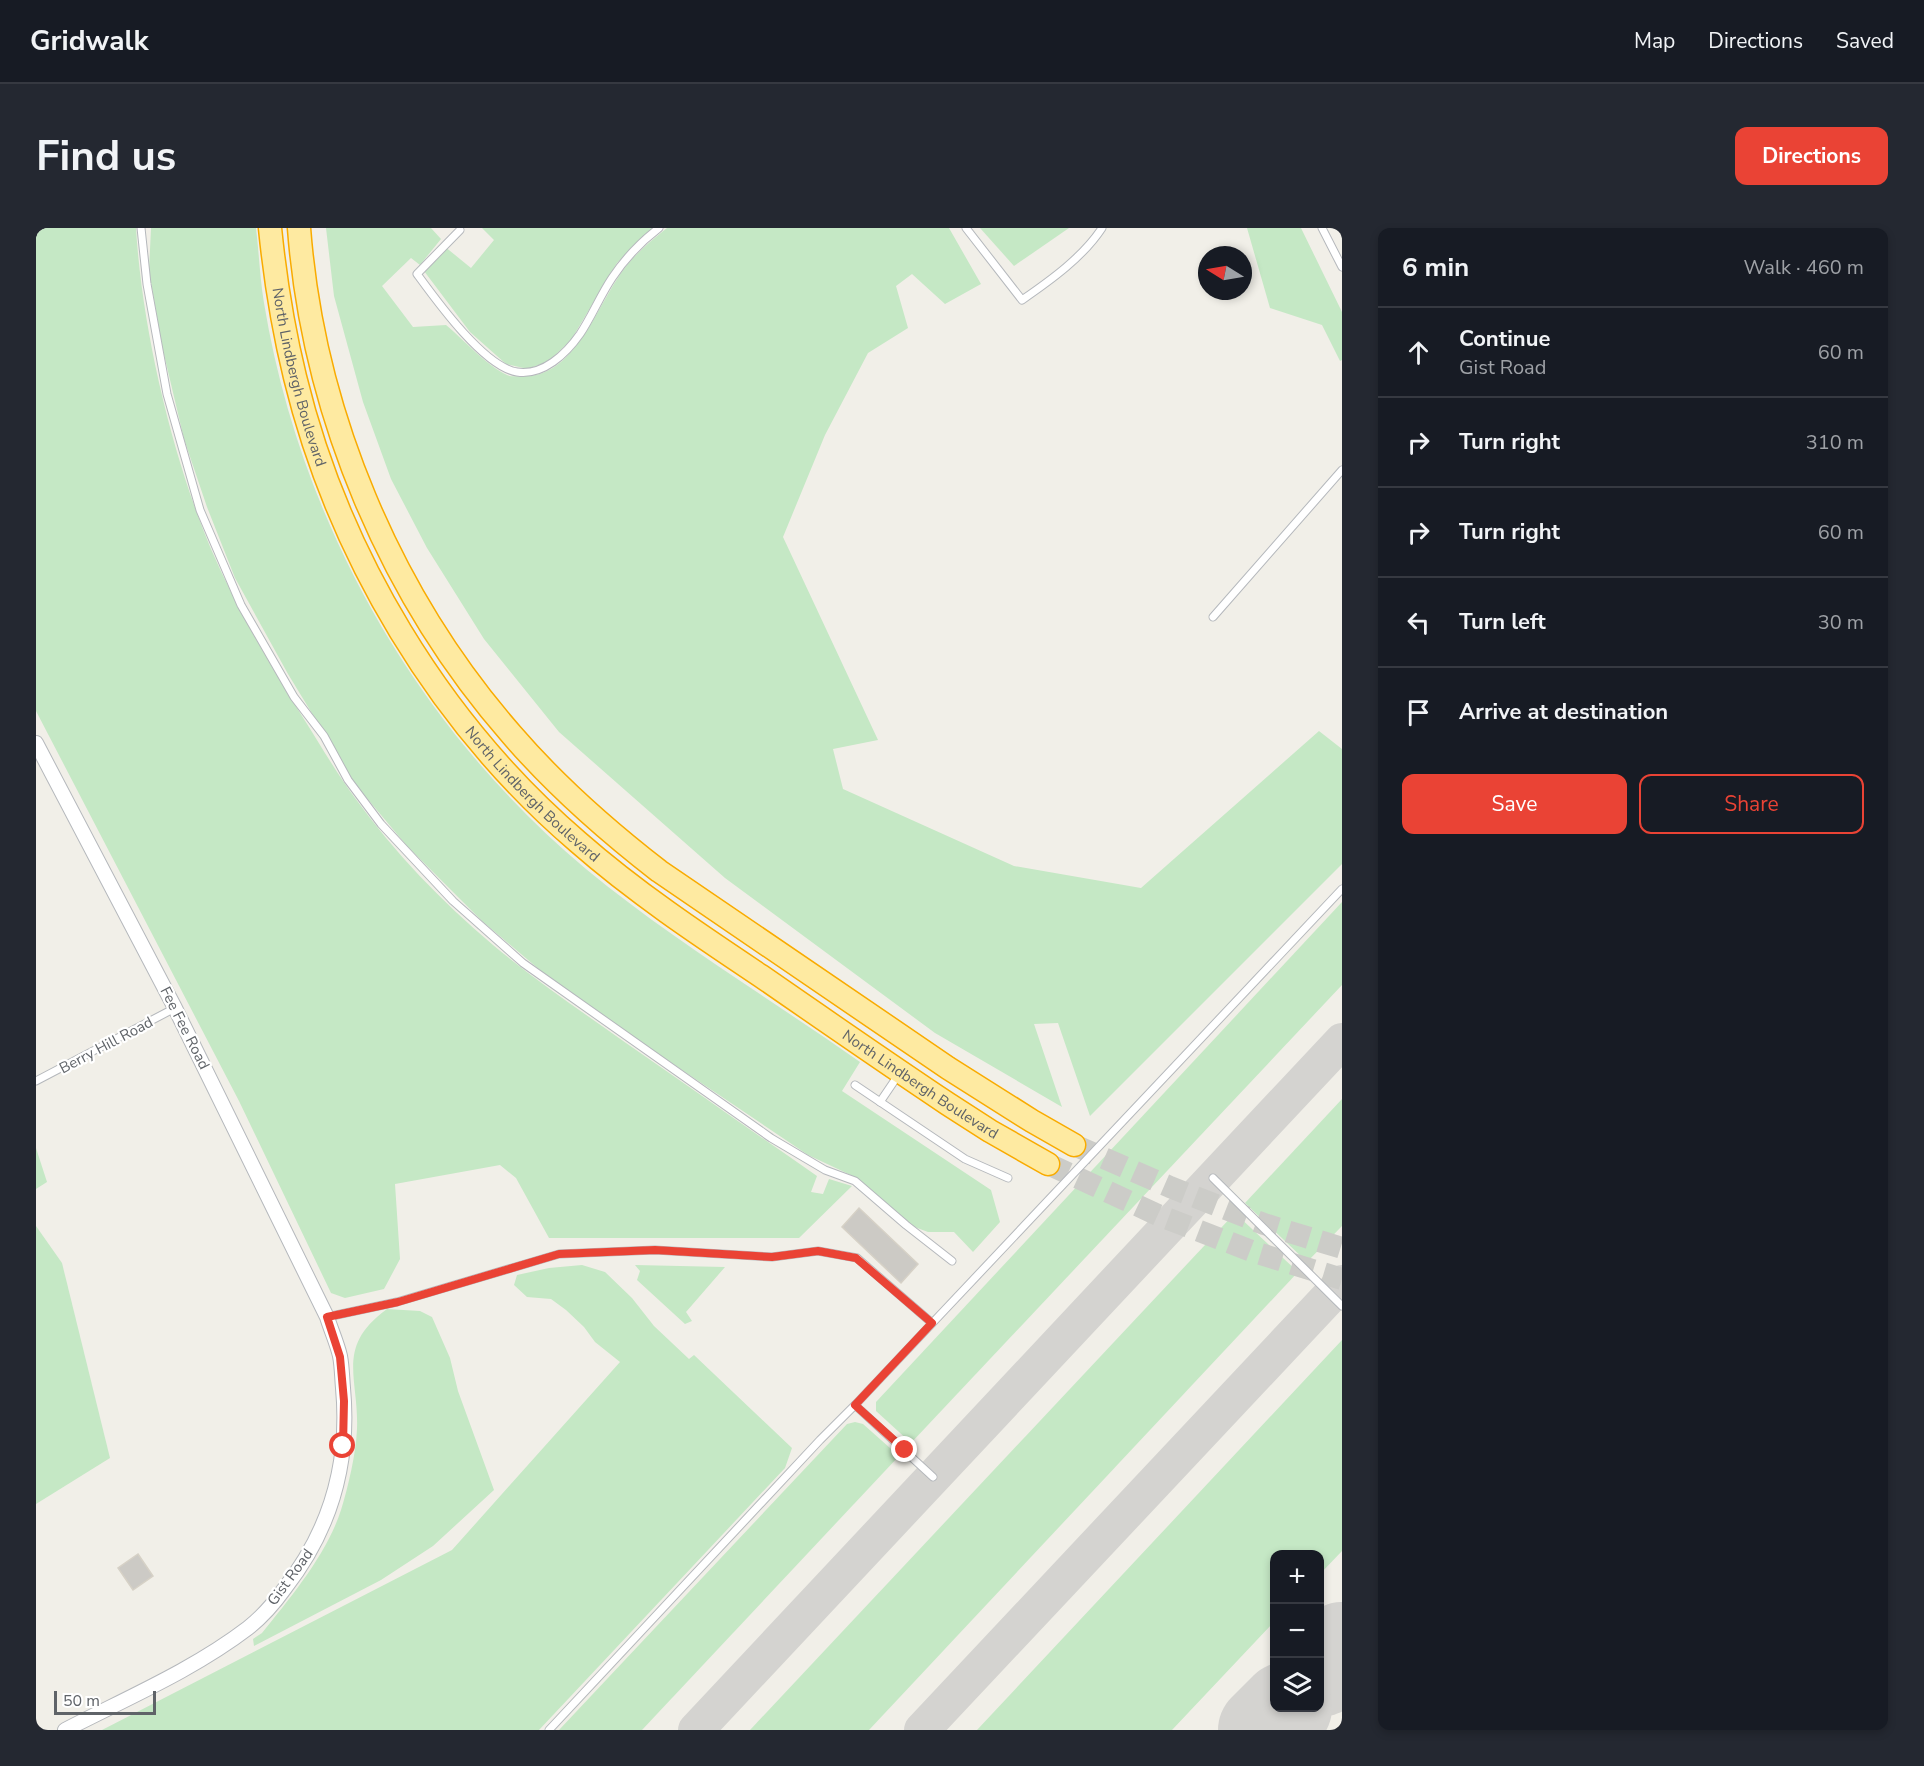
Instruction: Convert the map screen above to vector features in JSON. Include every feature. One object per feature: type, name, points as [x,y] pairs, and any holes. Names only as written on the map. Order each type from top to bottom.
[{"type":"highway","name":"North Lindbergh Boulevard","points":[[270,228],[284,328],[303,409],[324,472],[369,573],[413,651],[443,694],[505,771],[558,825],[653,902],[900,1072],[990,1131],[1048,1164]]},
{"type":"highway","name":"North Lindbergh Boulevard","points":[[299,228],[305,282],[325,381],[339,429],[376,522],[423,612],[480,695],[512,735],[581,807],[659,871],[948,1068],[1074,1145]]},
{"type":"street","name":"Fee Fee Road","points":[[36,743],[176,1008],[327,1317]]},
{"type":"street","name":"Gist Road","points":[[65,1730],[201,1659],[250,1627],[278,1599],[302,1566],[323,1528],[335,1493],[343,1446],[344,1401],[340,1357],[327,1317]]},
{"type":"lane","points":[[141,228],[147,284],[167,394],[200,510],[241,605],[294,698],[324,736],[348,780],[381,824],[453,901],[523,963],[771,1138],[825,1170],[855,1181],[906,1225],[952,1260]]},
{"type":"lane","points":[[460,230],[417,274],[459,328],[499,365],[518,372],[541,370],[558,359],[579,335],[612,278],[659,228]]},
{"type":"lane","points":[[966,228],[1022,300],[1048,282],[1094,240],[1102,228]]},
{"type":"lane","points":[[1322,228],[1342,267]]},
{"type":"lane","points":[[1213,617],[1342,470]]},
{"type":"lane","points":[[549,1730],[1342,889]]},
{"type":"lane","name":"Berry Hill Road","points":[[36,1081],[176,1008]]},
{"type":"lane","points":[[880,1102],[900,1072]]},
{"type":"lane","points":[[855,1085],[965,1159],[1008,1178]]},
{"type":"lane","points":[[1213,1178],[1342,1306]]},
{"type":"lane","points":[[327,1317],[398,1302],[559,1254],[655,1250],[772,1257],[818,1251],[856,1258],[932,1323]]},
{"type":"lane","points":[[855,1405],[933,1478]]},
{"type":"green space","points":[[36,228],[136,228],[145,308],[161,392],[184,474],[211,549],[242,613],[277,675],[334,768],[370,818],[420,876],[493,945],[575,1007],[817,1176],[811,1192],[823,1194],[829,1179],[852,1186],[799,1238],[549,1238],[516,1178],[500,1165],[395,1184],[400,1259],[384,1289],[345,1298],[331,1293],[239,1101],[36,711]]},
{"type":"green space","points":[[151,228],[256,228],[261,285],[281,384],[306,464],[337,541],[375,615],[419,685],[469,751],[525,813],[586,869],[686,944],[860,1062],[842,1091],[991,1190],[1000,1222],[973,1252],[954,1232],[928,1232],[912,1226],[857,1178],[808,1155],[547,976],[482,921],[407,846],[355,784],[288,674],[235,578],[207,507],[184,439],[162,346],[149,271]]},
{"type":"green space","points":[[326,228],[431,228],[441,239],[420,265],[411,258],[382,286],[413,327],[446,325],[499,371],[507,375],[525,376],[543,373],[558,364],[571,352],[584,336],[624,269],[639,252],[667,228],[949,228],[981,284],[945,304],[912,274],[896,286],[908,328],[868,353],[825,435],[783,537],[878,740],[833,749],[843,789],[1014,866],[1141,888],[1319,731],[1342,749],[1342,864],[1090,1116],[1058,1023],[1034,1024],[1062,1107],[935,1033],[725,878],[559,732],[484,639],[427,548],[391,479],[363,402],[334,296]]},
{"type":"green space","points":[[482,228],[654,228],[617,263],[571,340],[549,361],[528,369],[506,364],[470,332],[424,271],[444,246],[471,268],[494,240]]},
{"type":"green space","points":[[980,228],[1069,228],[1014,266]]},
{"type":"green space","points":[[1247,228],[1301,228],[1342,312],[1342,360],[1340,361],[1322,325],[1270,308]]},
{"type":"green space","points":[[1342,902],[1342,985],[911,1443],[876,1411],[876,1402]]},
{"type":"green space","points":[[1342,1099],[1342,1226],[1307,1262],[1245,1203]]},
{"type":"green space","points":[[36,1148],[47,1182],[36,1189]]},
{"type":"green space","points":[[1235,1213],[1298,1272],[869,1730],[750,1730]]},
{"type":"green space","points":[[36,1226],[62,1263],[110,1458],[36,1504]]},
{"type":"green space","points":[[582,1265],[605,1272],[632,1298],[654,1326],[689,1359],[694,1355],[792,1448],[785,1468],[539,1730],[102,1730],[452,1550],[620,1362],[595,1342],[584,1327],[551,1299],[527,1297],[514,1285],[517,1275],[549,1268]]},
{"type":"green space","points":[[635,1265],[725,1267],[686,1312],[692,1321],[685,1324],[637,1280],[640,1271]]},
{"type":"green space","points":[[387,1309],[420,1311],[432,1317],[450,1358],[458,1391],[494,1490],[433,1546],[381,1580],[254,1646],[253,1639],[262,1633],[296,1590],[327,1543],[335,1526],[349,1481],[356,1439],[357,1410],[353,1364],[355,1350],[361,1336],[371,1323]]},
{"type":"green space","points":[[1342,1340],[1342,1551],[1324,1570],[1324,1550],[1270,1550],[1270,1626],[1172,1730],[977,1730]]},
{"type":"green space","points":[[855,1422],[863,1424],[899,1456],[642,1730],[559,1730],[847,1424]]},
{"type":"building","points":[[859,1208],[918,1264],[901,1283],[842,1227]]},
{"type":"building","points":[[138,1554],[153,1576],[133,1590],[118,1568]]},
{"type":"taxiway","points":[[696,1730],[1342,1041]]},
{"type":"taxiway","points":[[922,1730],[1342,1283]]},
{"type":"runway","points":[[1324,1667],[1342,1648]]},
{"type":"runway","points":[[1264,1730],[1282,1712]]},
{"type":"tunnel","points":[[1074,1145],[1170,1187],[1264,1224],[1342,1248]]},
{"type":"tunnel","points":[[1048,1164],[1158,1215],[1254,1252],[1342,1279]]},
{"type":"route","points":[[343,1446],[344,1401],[340,1357],[327,1317],[398,1302],[559,1254],[655,1250],[772,1257],[818,1251],[856,1258],[932,1323],[855,1405],[905,1450]]}]
